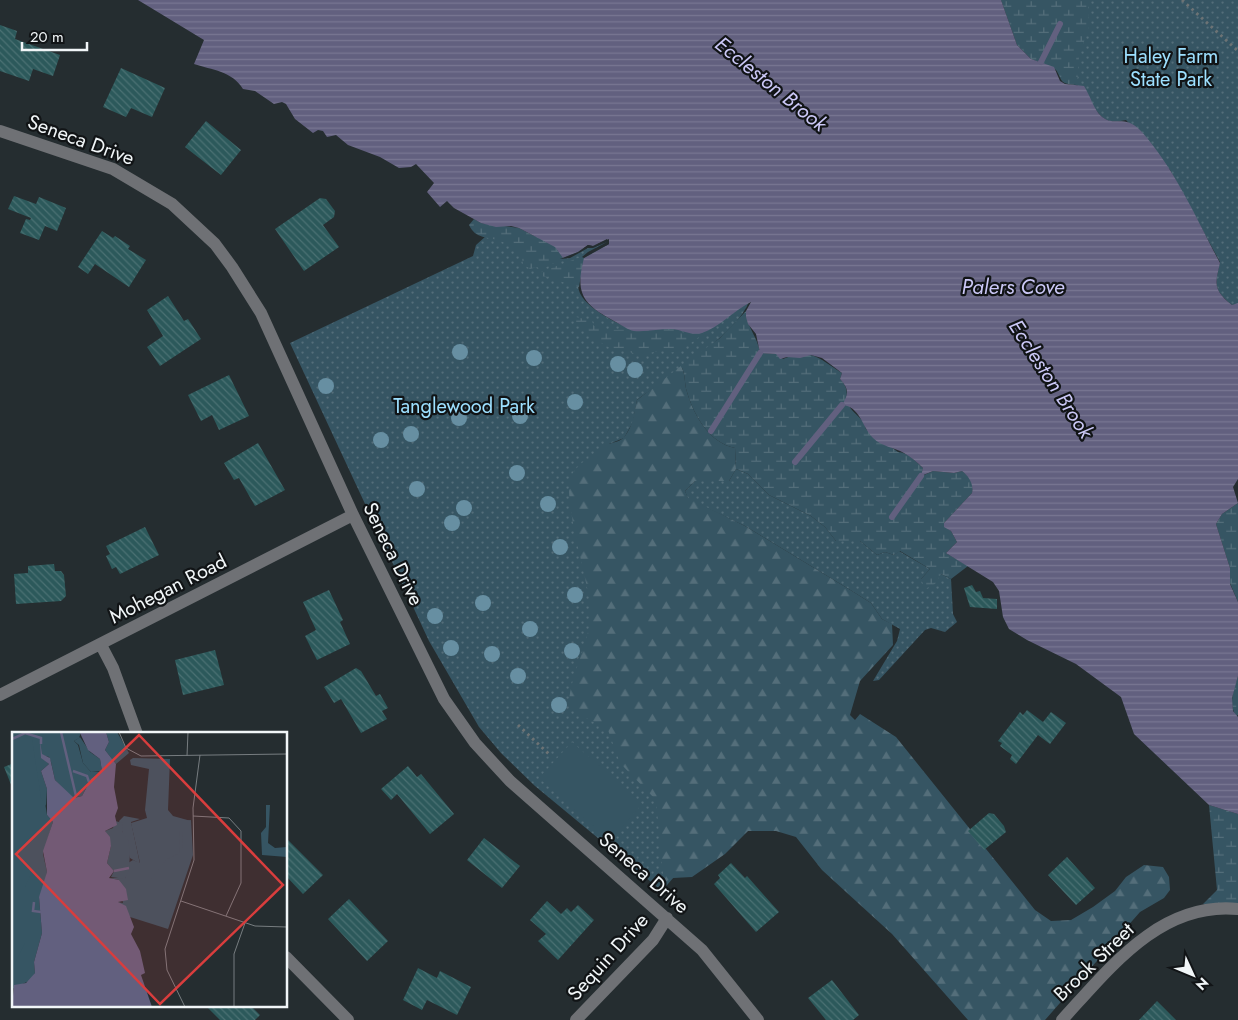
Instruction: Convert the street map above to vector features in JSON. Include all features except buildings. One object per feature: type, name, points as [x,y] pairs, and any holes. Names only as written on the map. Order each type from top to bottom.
[{"type":"street","name":"Seneca Drive","points":[[0,131],[113,169],[172,204],[215,244],[232,267],[261,314],[352,515],[444,699],[475,743],[510,781],[702,950],[758,1020]]},
{"type":"street","name":"Mohegan Road","points":[[0,696],[352,515]]},
{"type":"street","points":[[101,645],[113,668],[136,732]]},
{"type":"street","name":"Brook Street","points":[[1062,1020],[1126,952],[1140,940],[1173,919],[1202,909],[1238,909]]},
{"type":"street","name":"Sequin Drive","points":[[576,1020],[653,940],[667,918]]},
{"type":"street","points":[[288,959],[348,1020]]},
{"type":"path","points":[[1182,0],[1238,51]]},
{"type":"path","points":[[518,725],[550,756]]},
{"type":"green space","name":"Haley Farm State Park","points":[[1001,0],[1238,0],[1238,304],[1232,305],[1221,295],[1217,286],[1220,262],[1170,170],[1126,120],[1116,122],[1103,118],[1072,80],[1056,69],[1031,59]]},
{"type":"green space","points":[[1001,0],[1088,0],[1089,27],[1079,56],[1077,85],[1066,84],[1054,67],[1031,59],[1017,45]]},
{"type":"green space","points":[[474,219],[481,223],[519,228],[555,247],[563,258],[541,270],[537,267],[530,269],[523,264],[521,254],[509,245],[475,233],[469,225]]},
{"type":"green space","name":"Tanglewood Park","points":[[496,227],[584,248],[609,241],[583,273],[578,287],[581,295],[596,310],[634,331],[749,301],[742,314],[717,341],[637,400],[633,422],[624,438],[609,444],[719,824],[662,891],[535,786],[501,753],[479,727],[429,641],[290,343],[473,256],[476,245]]},
{"type":"green space","points":[[578,258],[584,258],[579,287],[542,276],[541,272]]},
{"type":"green space","points":[[746,311],[748,322],[760,353],[777,354],[783,359],[802,354],[809,355],[822,360],[842,373],[840,379],[845,386],[849,406],[863,422],[866,429],[898,452],[902,452],[912,458],[923,468],[922,476],[933,471],[954,473],[962,471],[969,478],[973,486],[972,493],[944,523],[944,526],[951,531],[957,542],[946,553],[968,566],[951,579],[941,574],[935,584],[925,589],[921,579],[930,569],[900,551],[894,555],[885,552],[877,555],[860,541],[836,541],[825,527],[811,516],[769,495],[748,474],[736,469],[735,448],[718,441],[704,427],[694,410],[687,392],[681,366],[720,338]]},
{"type":"green space","points":[[568,315],[592,321],[594,326],[600,326],[607,330],[673,329],[688,334],[701,333],[710,329],[680,351],[668,353],[661,350],[643,355],[610,348],[590,337]]},
{"type":"green space","points":[[681,366],[690,401],[704,427],[718,441],[735,448],[736,469],[729,481],[695,481],[685,491],[688,498],[745,526],[852,591],[871,603],[882,619],[892,624],[893,645],[860,681],[850,715],[855,720],[860,714],[896,737],[1035,910],[1051,921],[1071,920],[1115,891],[1126,877],[1144,865],[1163,867],[1169,877],[1170,890],[1164,898],[1140,912],[1045,1020],[968,1020],[892,934],[822,870],[796,837],[776,831],[748,831],[725,854],[692,877],[673,878],[655,886],[663,874],[656,800],[620,763],[608,730],[579,714],[569,703],[574,678],[589,629],[590,604],[572,519],[569,486],[571,476],[582,462],[609,444],[624,438],[632,424],[637,400]]},
{"type":"green space","points":[[736,469],[748,474],[769,495],[811,516],[825,527],[836,541],[860,541],[877,555],[885,552],[894,555],[899,551],[930,569],[921,579],[941,574],[951,579],[953,614],[957,622],[945,632],[931,628],[925,630],[879,680],[873,681],[897,641],[900,629],[882,619],[871,603],[852,591],[745,526],[688,499],[685,491],[695,481],[729,481]]},
{"type":"green space","points":[[1238,503],[1238,602],[1230,583],[1230,568],[1216,524],[1222,514]]},
{"type":"green space","points":[[1238,676],[1238,715],[1236,716],[1232,707],[1232,701]]},
{"type":"green space","points":[[572,742],[642,804],[610,841],[539,778]]},
{"type":"green space","points":[[1209,805],[1238,814],[1238,907],[1203,904],[1217,890]]},
{"type":"water","name":"Palers Cove","points":[[138,0],[1001,0],[1017,45],[1031,59],[1054,67],[1060,81],[1065,84],[1084,86],[1101,116],[1110,121],[1129,123],[1135,126],[1153,146],[1175,178],[1220,263],[1217,286],[1221,295],[1232,305],[1238,303],[1238,479],[1233,487],[1238,503],[1222,514],[1216,524],[1230,568],[1230,584],[1238,602],[1238,676],[1232,698],[1233,711],[1238,717],[1238,814],[1209,805],[1134,734],[1121,697],[1076,664],[1009,629],[1003,617],[999,591],[993,582],[946,553],[957,542],[951,531],[944,527],[944,523],[972,493],[972,484],[967,475],[962,471],[954,473],[933,471],[921,476],[923,468],[914,460],[873,438],[857,413],[848,406],[842,405],[847,392],[840,379],[842,373],[822,358],[811,355],[800,358],[787,357],[780,359],[776,354],[760,353],[756,334],[748,324],[746,317],[746,311],[751,302],[715,327],[698,334],[672,329],[634,331],[627,328],[595,309],[588,303],[581,289],[580,280],[584,258],[609,244],[607,239],[593,246],[588,245],[578,252],[563,258],[555,247],[519,228],[511,226],[496,227],[481,223],[454,208],[447,201],[440,207],[427,192],[434,183],[416,164],[411,167],[399,168],[380,157],[348,145],[336,135],[327,137],[323,131],[318,130],[313,133],[295,119],[286,104],[282,102],[274,104],[255,91],[243,89],[233,78],[227,75],[194,64],[204,40]]},
{"type":"pier","points":[[609,239],[609,244],[584,258],[582,257],[588,252],[607,242],[593,248],[588,248],[570,258],[560,259],[578,252],[588,245],[593,246]]},
{"type":"waterway","points":[[1041,62],[1060,24]]},
{"type":"waterway","points":[[711,431],[760,353]]},
{"type":"waterway","points":[[795,462],[842,405]]},
{"type":"waterway","points":[[892,517],[921,476]]},
{"type":"water label","name":"Eccleston Brook","points":[[771,84]]},
{"type":"water label","name":"Eccleston Brook","points":[[1051,379]]}]
